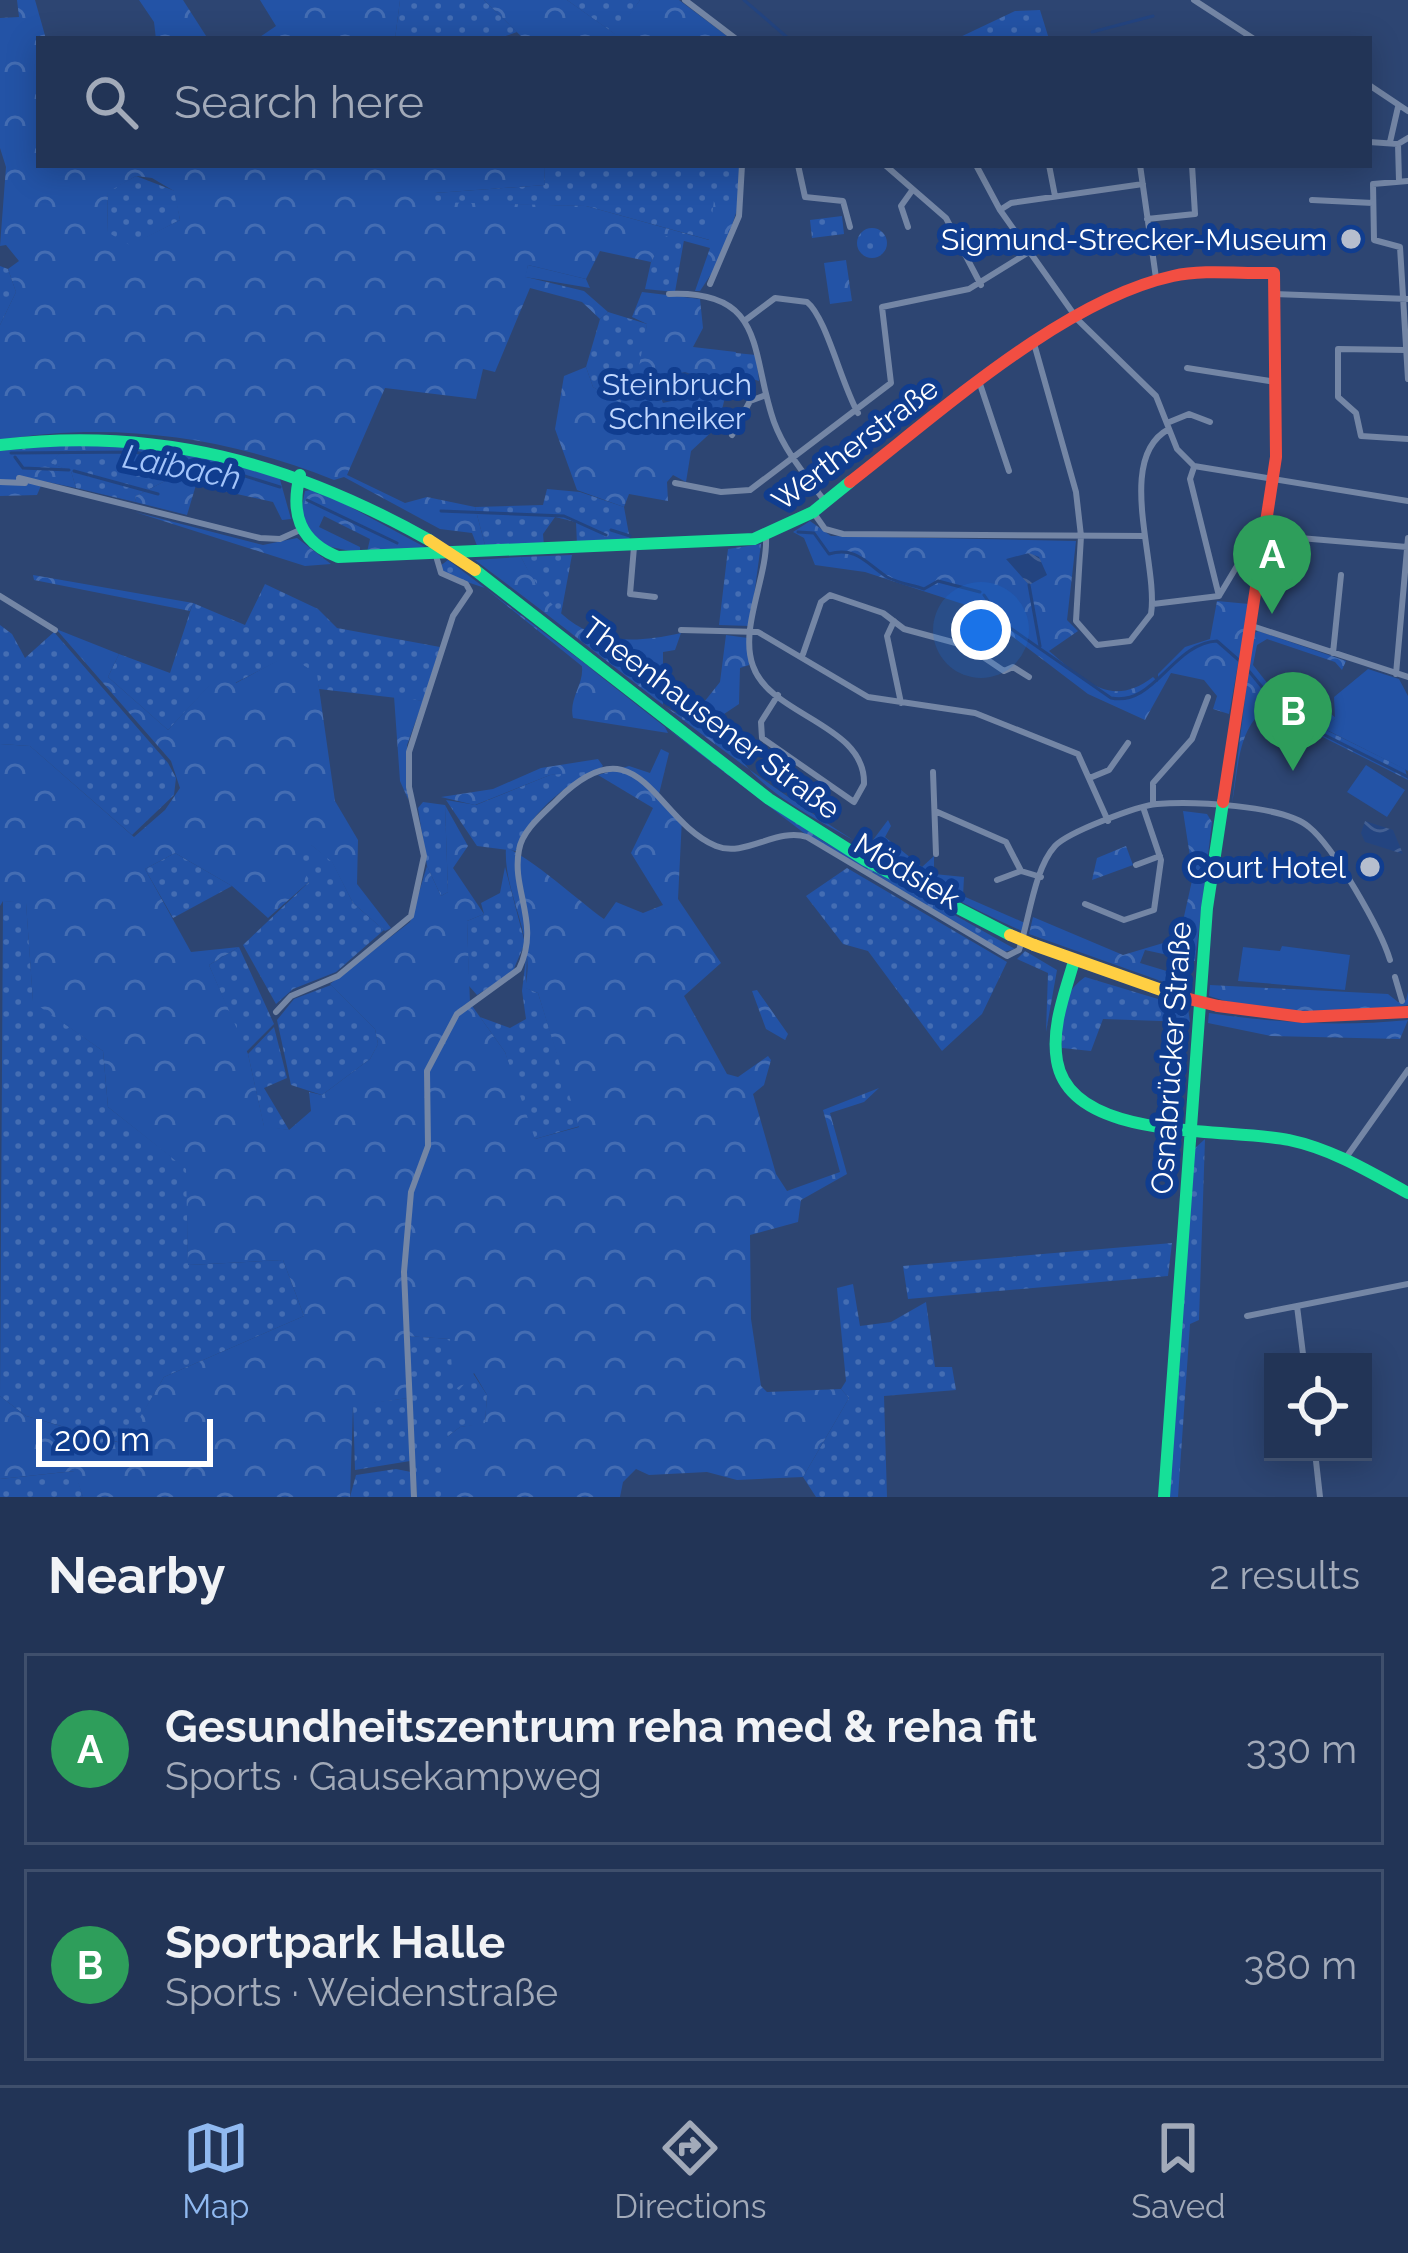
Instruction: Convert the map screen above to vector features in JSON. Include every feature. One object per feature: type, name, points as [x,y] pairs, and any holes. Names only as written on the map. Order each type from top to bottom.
[{"type":"street","points":[[685,0],[732,36]]},
{"type":"street","points":[[1194,0],[1250,36]]},
{"type":"street","points":[[1372,87],[1408,110]]},
{"type":"street","points":[[1398,107],[1394,143],[1403,181],[1374,182],[1374,241],[1400,247],[1408,379]]},
{"type":"street","points":[[1372,142],[1408,138]]},
{"type":"street","points":[[710,284],[739,216],[742,168]]},
{"type":"street","points":[[799,168],[806,197],[843,201],[850,227]]},
{"type":"street","points":[[887,168],[946,218],[981,285]]},
{"type":"street","points":[[978,168],[1000,210],[1075,316],[1152,391],[1184,459],[1194,466],[1272,482],[1408,501]]},
{"type":"street","points":[[1049,168],[1054,196]]},
{"type":"street","points":[[1141,168],[1156,278]]},
{"type":"street","points":[[1147,219],[1195,214],[1192,168]]},
{"type":"street","points":[[1000,210],[1011,203],[1143,184]]},
{"type":"street","points":[[908,226],[901,206],[911,192]]},
{"type":"street","points":[[1312,200],[1374,203]]},
{"type":"street","points":[[675,483],[734,493],[750,490],[858,413],[892,381],[882,307],[981,285],[1029,252]]},
{"type":"street","name":"Wertherstraße","points":[[300,530],[314,547],[338,556],[436,556],[766,537],[826,503],[979,380],[1075,316],[1156,278],[1274,273]]},
{"type":"street","name":"Osnabrücker Straße","points":[[1163,1497],[1207,908],[1272,482],[1274,273]]},
{"type":"street","points":[[669,294],[713,298],[746,320],[758,343],[766,395],[794,460],[826,503]]},
{"type":"street","points":[[1274,294],[1405,298]]},
{"type":"street","points":[[746,320],[775,298],[808,302],[822,318],[837,375],[858,413]]},
{"type":"street","points":[[1033,344],[1076,492],[1081,536],[1076,621],[1086,637],[1106,646],[1130,641],[1148,623],[1153,604],[1141,497],[1146,456],[1156,437],[1190,414],[1210,422]]},
{"type":"street","points":[[1405,350],[1338,349],[1338,397],[1356,413],[1361,436],[1408,439]]},
{"type":"street","points":[[1187,368],[1276,382]]},
{"type":"street","points":[[979,380],[1009,471]]},
{"type":"street","points":[[732,435],[750,401],[766,395]]},
{"type":"street","name":"Theenhausener Straße","points":[[0,445],[68,438],[153,439],[222,452],[300,475],[429,540],[476,570],[769,799],[884,871],[1010,935],[1074,961],[1218,1006],[1303,1017],[1405,1007]]},
{"type":"street","points":[[1194,466],[1190,479],[1219,596]]},
{"type":"street","points":[[0,482],[23,480],[280,539],[300,530],[294,503],[300,475]]},
{"type":"street","points":[[813,512],[825,529],[842,535],[1145,536]]},
{"type":"street","points":[[1219,596],[1258,531],[1407,551]]},
{"type":"street","points":[[766,537],[753,631],[754,669],[778,695],[839,740],[860,762],[864,784],[854,802],[762,738],[761,722],[778,695]]},
{"type":"street","points":[[1396,674],[1408,538]]},
{"type":"street","points":[[634,547],[630,594],[655,597]]},
{"type":"street","points":[[277,1012],[291,996],[338,976],[412,916],[424,856],[409,787],[409,752],[453,616],[470,591],[466,584],[441,573],[436,556]]},
{"type":"street","points":[[1333,652],[1341,575]]},
{"type":"street","points":[[0,596],[55,630]]},
{"type":"street","points":[[1153,604],[1219,596]]},
{"type":"street","points":[[803,654],[825,597],[954,641],[1004,671],[1013,668],[1029,677]]},
{"type":"street","points":[[894,621],[886,636],[901,703]]},
{"type":"street","points":[[1251,626],[1408,677]]},
{"type":"street","points":[[681,630],[753,631],[803,654],[868,697],[975,713],[1080,755],[1108,821]]},
{"type":"street","points":[[1153,804],[1154,783],[1186,747],[1208,698]]},
{"type":"street","points":[[1092,777],[1109,770],[1128,742]]},
{"type":"street","name":"Mödsiek","points":[[414,1497],[404,1272],[411,1192],[428,1146],[427,1071],[457,1014],[513,976],[523,962],[528,908],[518,852],[536,821],[579,781],[609,768],[625,770],[660,793],[716,846],[733,848],[794,832],[807,837],[1006,956],[1019,950],[1041,877],[1059,842],[1153,804],[1222,806],[1282,815],[1309,827],[1384,941],[1390,960]]},
{"type":"street","points":[[933,772],[930,811],[1006,842],[1021,871]]},
{"type":"street","points":[[1085,904],[1124,920],[1154,910],[1160,856],[1143,807]]},
{"type":"street","points":[[935,811],[936,854]]},
{"type":"street","points":[[1136,865],[1160,856]]},
{"type":"street","points":[[997,880],[1021,871],[1041,877]]},
{"type":"street","points":[[1074,961],[1053,1032],[1066,1082],[1085,1104],[1115,1120],[1276,1137],[1345,1159],[1408,1193]]},
{"type":"street","points":[[1395,977],[1405,1007]]},
{"type":"street","points":[[1345,1159],[1408,1070]]},
{"type":"street","points":[[1247,1316],[1408,1284]]},
{"type":"street","points":[[1297,1306],[1303,1353]]},
{"type":"street","points":[[1316,1461],[1320,1497]]},
{"type":"green space","points":[[17,0],[35,0],[45,36],[36,36],[36,168],[544,168],[545,185],[435,193],[435,202],[586,206],[709,240],[714,200],[738,207],[721,259],[700,291],[695,291],[710,248],[666,236],[651,262],[600,251],[586,279],[528,265],[526,277],[584,291],[608,312],[600,319],[582,302],[530,288],[495,372],[483,369],[476,399],[385,388],[347,475],[405,503],[427,497],[475,507],[486,549],[478,548],[472,533],[440,529],[344,477],[334,480],[212,443],[86,432],[0,440],[0,325],[16,292],[8,269],[19,261],[6,245],[0,246],[6,167],[0,148],[0,18],[19,17]],"holes":[[[136,176],[152,178],[174,191],[180,220],[130,245],[107,232],[108,192]]]},
{"type":"green space","points":[[139,0],[183,0],[206,36],[156,36],[154,22]]},
{"type":"green space","points":[[260,0],[400,0],[395,36],[261,36],[276,26]]},
{"type":"green space","points":[[400,0],[484,0],[517,32],[506,36],[395,36]]},
{"type":"green space","points":[[484,0],[567,0],[615,34],[640,0],[679,0],[727,36],[521,36]]},
{"type":"green space","points":[[567,0],[640,0],[616,35]]},
{"type":"green space","points":[[1040,10],[1048,36],[962,36],[1015,11]]},
{"type":"green space","points":[[544,168],[740,168],[738,207],[710,240],[586,206],[435,203],[435,193],[545,185]]},
{"type":"green space","points":[[136,176],[175,191],[180,220],[130,246],[107,233],[108,191]]},
{"type":"green space","points":[[842,216],[844,234],[812,238],[810,220]]},
{"type":"green space","points":[[872,228],[887,243],[872,258],[857,243]]},
{"type":"green space","points":[[665,235],[684,240],[675,292],[645,289],[651,262]]},
{"type":"green space","points":[[846,260],[852,301],[830,304],[824,263]]},
{"type":"green space","points":[[528,265],[586,279],[590,288],[525,277]]},
{"type":"green space","points":[[0,266],[8,269],[16,292],[0,325]]},
{"type":"green space","name":"Steinbruch Schneiker","points":[[642,292],[700,299],[703,328],[693,347],[736,352],[718,426],[691,451],[686,482],[673,475],[667,482],[668,501],[629,494],[624,507],[577,490],[555,429],[564,376],[586,367],[593,387],[631,409],[647,324],[632,317]]},
{"type":"green space","points":[[608,312],[647,324],[645,344],[756,355],[759,381],[729,372],[714,427],[691,449],[593,387],[586,367],[600,319]]},
{"type":"green space","points":[[67,444],[179,450],[279,476],[291,519],[282,520],[273,502],[196,485],[187,515],[135,502],[136,496],[167,480],[223,468],[167,454],[62,451],[50,463],[71,471],[76,488],[43,481],[37,495],[0,496],[0,451]]},
{"type":"green space","points":[[126,450],[221,464],[223,469],[167,480],[136,496],[135,502],[76,488],[71,471],[49,463],[62,451]]},
{"type":"green space","points":[[317,489],[434,552],[367,552],[370,539],[324,516],[319,527],[360,547],[360,553],[321,545],[300,516],[305,491]]},
{"type":"green space","points":[[547,489],[580,492],[624,507],[630,540],[577,545],[576,522],[555,517],[543,534],[544,546],[486,549],[475,507],[543,505]]},
{"type":"green space","points":[[135,512],[263,545],[297,538],[331,564],[305,566]]},
{"type":"green space","points":[[810,521],[831,536],[1076,541],[1067,620],[1078,631],[1049,651],[1087,681],[1111,691],[1124,691],[1153,677],[1158,682],[1158,674],[1185,647],[1210,639],[1217,601],[1249,604],[1229,714],[1213,709],[1217,696],[1204,680],[1171,673],[1145,720],[1088,694],[975,608],[865,572],[815,565],[804,538],[793,532]]},
{"type":"green space","points":[[761,544],[750,626],[719,625],[728,549]]},
{"type":"green space","points":[[572,555],[561,614],[543,600],[521,557]]},
{"type":"green space","points":[[521,557],[550,602],[584,630],[627,639],[681,633],[675,650],[663,652],[663,705],[475,560]]},
{"type":"green space","points":[[448,560],[604,678],[583,663],[583,667],[485,588],[446,575],[440,566]]},
{"type":"green space","points":[[33,575],[193,603],[190,611],[34,580]]},
{"type":"green space","points":[[265,584],[318,609],[337,628],[440,647],[423,701],[319,689],[316,674],[288,656],[235,683],[225,669],[168,730],[108,677],[119,654],[170,673],[193,603],[245,625]]},
{"type":"green space","points":[[0,625],[12,634],[25,658],[54,632],[168,763],[176,778],[174,795],[132,835],[30,746],[0,744]]},
{"type":"green space","points":[[56,629],[119,654],[108,677],[168,730],[225,668],[236,683],[288,655],[317,674],[335,801],[358,840],[357,884],[391,928],[385,931],[353,903],[332,862],[311,845],[297,861],[310,881],[268,918],[232,886],[175,853],[145,869],[191,952],[239,947],[209,965],[248,1054],[264,1126],[289,1130],[311,1111],[309,1092],[322,1095],[370,1059],[378,1044],[375,1029],[330,984],[410,922],[427,866],[441,896],[448,892],[445,805],[468,846],[453,868],[484,914],[467,921],[470,1003],[505,1052],[535,1139],[579,1127],[538,993],[525,988],[527,951],[509,882],[506,848],[604,919],[616,902],[643,913],[663,905],[631,853],[653,808],[598,775],[629,766],[650,773],[661,749],[669,753],[659,794],[682,818],[678,899],[721,963],[684,996],[727,1074],[738,1077],[768,1056],[771,1060],[764,1085],[753,1094],[776,1174],[787,1191],[840,1172],[823,1110],[879,1088],[864,1102],[830,1113],[847,1174],[801,1200],[798,1222],[750,1235],[751,1319],[761,1386],[767,1392],[841,1389],[849,1398],[803,1477],[737,1480],[707,1472],[649,1475],[636,1469],[623,1482],[620,1497],[447,1497],[447,1437],[460,1427],[485,1423],[487,1395],[474,1373],[459,1390],[453,1386],[450,1339],[406,1336],[408,1398],[353,1406],[350,1497],[83,1497],[74,1471],[0,1479],[0,1396],[26,1416],[124,1444],[164,1377],[304,1316],[283,1260],[188,1265],[186,1169],[108,1107],[103,1051],[33,1002],[26,903],[3,901],[0,906],[0,744],[30,746],[134,837],[165,810],[180,788],[171,761]]},
{"type":"green space","points":[[1258,631],[1346,661],[1342,670],[1335,662],[1267,639],[1257,645],[1253,665],[1268,684],[1309,698],[1292,712],[1288,723],[1271,705],[1260,713],[1241,748],[1232,803],[1253,634]]},
{"type":"green space","points":[[726,635],[748,638],[749,665],[740,668],[739,704],[724,714],[729,738],[751,770],[665,706],[689,721],[720,682]]},
{"type":"green space","points":[[581,661],[665,727],[668,733],[573,718]]},
{"type":"green space","points":[[1368,669],[1399,679],[1408,696],[1408,771],[1323,728],[1335,719],[1334,697]]},
{"type":"green space","points":[[394,696],[423,701],[407,745],[408,799],[400,781]]},
{"type":"green space","points":[[1307,713],[1320,722],[1331,714],[1336,718],[1324,729],[1405,769],[1408,780],[1297,724]]},
{"type":"green space","points":[[665,727],[823,841],[1015,949],[1004,952],[808,836]]},
{"type":"green space","points":[[598,759],[603,766],[597,771],[550,775],[475,805],[441,797],[493,789],[541,768]]},
{"type":"green space","points":[[1366,765],[1405,790],[1387,817],[1347,792]]},
{"type":"green space","points":[[751,770],[803,807],[863,846],[800,809]]},
{"type":"green space","points":[[597,771],[572,784],[538,814],[516,851],[477,846],[446,800],[476,805],[550,775]]},
{"type":"green space","points":[[423,802],[445,805],[448,892],[441,896],[427,866],[418,808]]},
{"type":"green space","points":[[1183,811],[1207,814],[1212,822],[1195,961],[1145,950],[1140,963],[1193,979],[1189,991],[1029,934],[1033,917],[1123,955],[1170,941],[1181,930],[1193,876]]},
{"type":"green space","points":[[888,820],[891,826],[885,837],[922,867],[934,856],[934,874],[964,877],[963,896],[1025,923],[1022,931],[944,893],[863,846],[867,848]]},
{"type":"green space","points":[[310,844],[332,861],[353,903],[384,930],[336,972],[293,989],[276,1004],[243,945],[309,882],[296,861]]},
{"type":"green space","points":[[1126,846],[1133,865],[1092,880],[1097,858]]},
{"type":"green space","points":[[175,853],[232,886],[173,918],[145,869]]},
{"type":"green space","points":[[505,867],[525,943],[512,973],[477,995],[469,986],[467,921],[484,914],[481,903],[500,893]]},
{"type":"green space","points":[[847,868],[1007,962],[982,1014],[942,1051],[868,951],[843,944],[806,896]]},
{"type":"green space","points":[[3,901],[26,902],[33,1001],[103,1051],[108,1107],[187,1169],[188,1265],[283,1260],[304,1316],[164,1377],[125,1444],[26,1416],[0,1396]]},
{"type":"green space","points":[[1282,946],[1350,955],[1345,990],[1238,981],[1243,947],[1280,951]]},
{"type":"green space","points":[[239,947],[274,1024],[246,1052],[209,965]]},
{"type":"green space","points":[[527,949],[526,988],[538,993],[580,1126],[535,1139],[505,1052],[480,1017],[510,1028],[526,1019],[522,991]]},
{"type":"green space","points":[[1025,951],[1057,970],[1046,1032],[1048,973],[1017,959]]},
{"type":"green space","points":[[1085,977],[1188,1008],[1190,1022],[1103,1019],[1091,1051],[1062,1048],[1066,1000]]},
{"type":"green space","points":[[331,985],[375,1029],[378,1044],[370,1059],[322,1095],[291,1085],[277,1020],[294,999]]},
{"type":"green space","points":[[1210,985],[1388,994],[1398,1002],[1406,1000],[1408,992],[1408,1005],[1359,1011],[1282,1011],[1209,996]]},
{"type":"green space","points":[[757,990],[788,1034],[785,1040],[766,1029],[752,991]]},
{"type":"green space","points":[[1209,1013],[1308,1023],[1408,1020],[1400,1039],[1271,1036],[1208,1023]]},
{"type":"green space","points":[[274,1027],[287,1078],[264,1088],[289,1130],[264,1127],[248,1054]]},
{"type":"green space","points":[[1205,1139],[1199,1320],[1190,1324],[1178,1497],[1169,1497],[1193,1150]]},
{"type":"green space","points":[[1172,1243],[1168,1276],[908,1299],[903,1266]]},
{"type":"green space","points":[[853,1284],[860,1326],[891,1322],[926,1302],[935,1367],[952,1367],[956,1390],[884,1396],[887,1497],[816,1497],[803,1477],[849,1398],[841,1389],[846,1381],[837,1288]]},
{"type":"green space","points":[[407,1336],[451,1339],[487,1395],[485,1424],[460,1427],[447,1437],[447,1497],[417,1497]]},
{"type":"green space","points":[[408,1398],[410,1461],[355,1470],[353,1405]]},
{"type":"green space","points":[[396,1469],[411,1472],[413,1497],[350,1497],[356,1475]]},
{"type":"green space","points":[[75,1471],[83,1497],[0,1497],[0,1479]]},
{"type":"water","points":[[685,372],[697,376],[697,395],[663,403],[659,394],[663,376]]},
{"type":"water","points":[[1029,553],[1039,557],[1047,575],[1029,585],[1006,559]]},
{"type":"water","points":[[1365,821],[1393,830],[1403,854],[1365,842],[1361,833]]},
{"type":"waterway","points":[[744,0],[786,36]]},
{"type":"waterway","points":[[1092,32],[1153,16]]},
{"type":"waterway","name":"Laibach","points":[[11,453],[134,452],[216,467],[280,487]]},
{"type":"waterway","points":[[15,457],[23,468],[69,470]]},
{"type":"waterway","points":[[74,471],[158,494]]},
{"type":"waterway","name":"Laibach","points":[[307,500],[397,543]]},
{"type":"waterway","name":"Laibach","points":[[441,511],[564,516],[606,535]]},
{"type":"waterway","name":"Laibach","points":[[611,530],[630,536]]},
{"type":"waterway","name":"Laibach","points":[[798,532],[814,533],[829,554],[854,554],[900,582],[924,589],[938,581],[980,592]]},
{"type":"waterway","name":"Laibach","points":[[1029,585],[1040,646]]},
{"type":"waterway","name":"Laibach","points":[[984,595],[1003,623],[1111,698],[1140,693],[1202,644],[1217,641],[1242,663]]},
{"type":"waterway","name":"Laibach","points":[[1248,670],[1285,715],[1408,777]]},
{"type":"traffic: fast","points":[[0,445],[114,441],[222,457],[326,490],[429,540]]},
{"type":"traffic: fast","points":[[300,475],[296,502],[301,525],[315,543],[338,557],[754,539],[813,512],[850,482]]},
{"type":"traffic: fast","points":[[475,570],[769,799],[865,860],[1010,935]]},
{"type":"traffic: fast","points":[[1164,1497],[1207,908],[1223,802]]},
{"type":"traffic: fast","points":[[1074,961],[1057,1023],[1057,1061],[1068,1087],[1091,1106],[1120,1119],[1155,1126],[1305,1144],[1408,1193]]},
{"type":"traffic: slow","points":[[429,540],[475,570]]},
{"type":"traffic: slow","points":[[1010,935],[1034,945]]},
{"type":"traffic: slow","points":[[1034,945],[1181,997]]},
{"type":"traffic: jam","points":[[850,482],[1004,362],[1089,309],[1173,276],[1274,273],[1276,457],[1223,802]]},
{"type":"traffic: jam","points":[[1181,997],[1218,1006]]},
{"type":"traffic: jam","points":[[1218,1006],[1303,1017],[1408,1012]]},
{"type":"place","name":"Sigmund-Strecker-Museum","points":[[1351,239]]},
{"type":"place","name":"Gesundheitszentrum reha med & reha fit","points":[[1272,614]]},
{"type":"place","name":"Sportpark Halle","points":[[1293,771]]},
{"type":"place","name":"Court Hotel","points":[[1370,867]]}]
